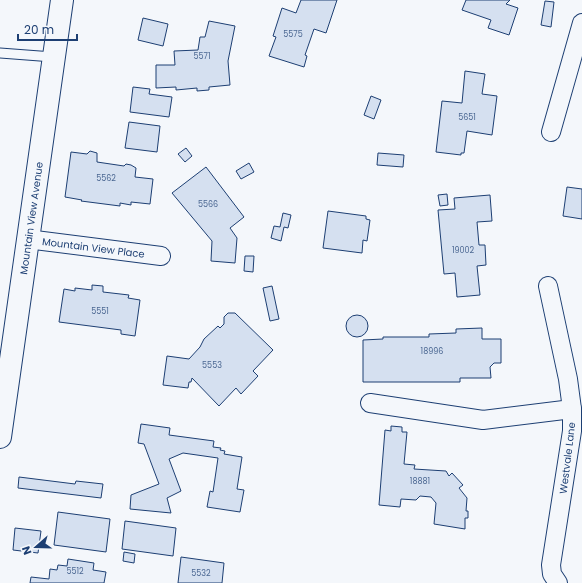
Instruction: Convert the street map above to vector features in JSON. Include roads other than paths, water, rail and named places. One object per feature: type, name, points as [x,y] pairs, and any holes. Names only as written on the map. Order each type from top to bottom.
[{"type":"street","name":"Mountain View Avenue","points":[[0,437],[62,0]]},
{"type":"street","points":[[551,132],[582,23]]},
{"type":"street","name":"Mountain View Place","points":[[27,239],[161,256]]},
{"type":"street","name":"Westvale Lane","points":[[548,286],[568,379],[572,408],[572,431],[551,565],[552,574],[558,583]]},
{"type":"street","points":[[370,403],[483,420],[572,408]]},
{"type":"lane","points":[[0,53],[53,57]]}]
